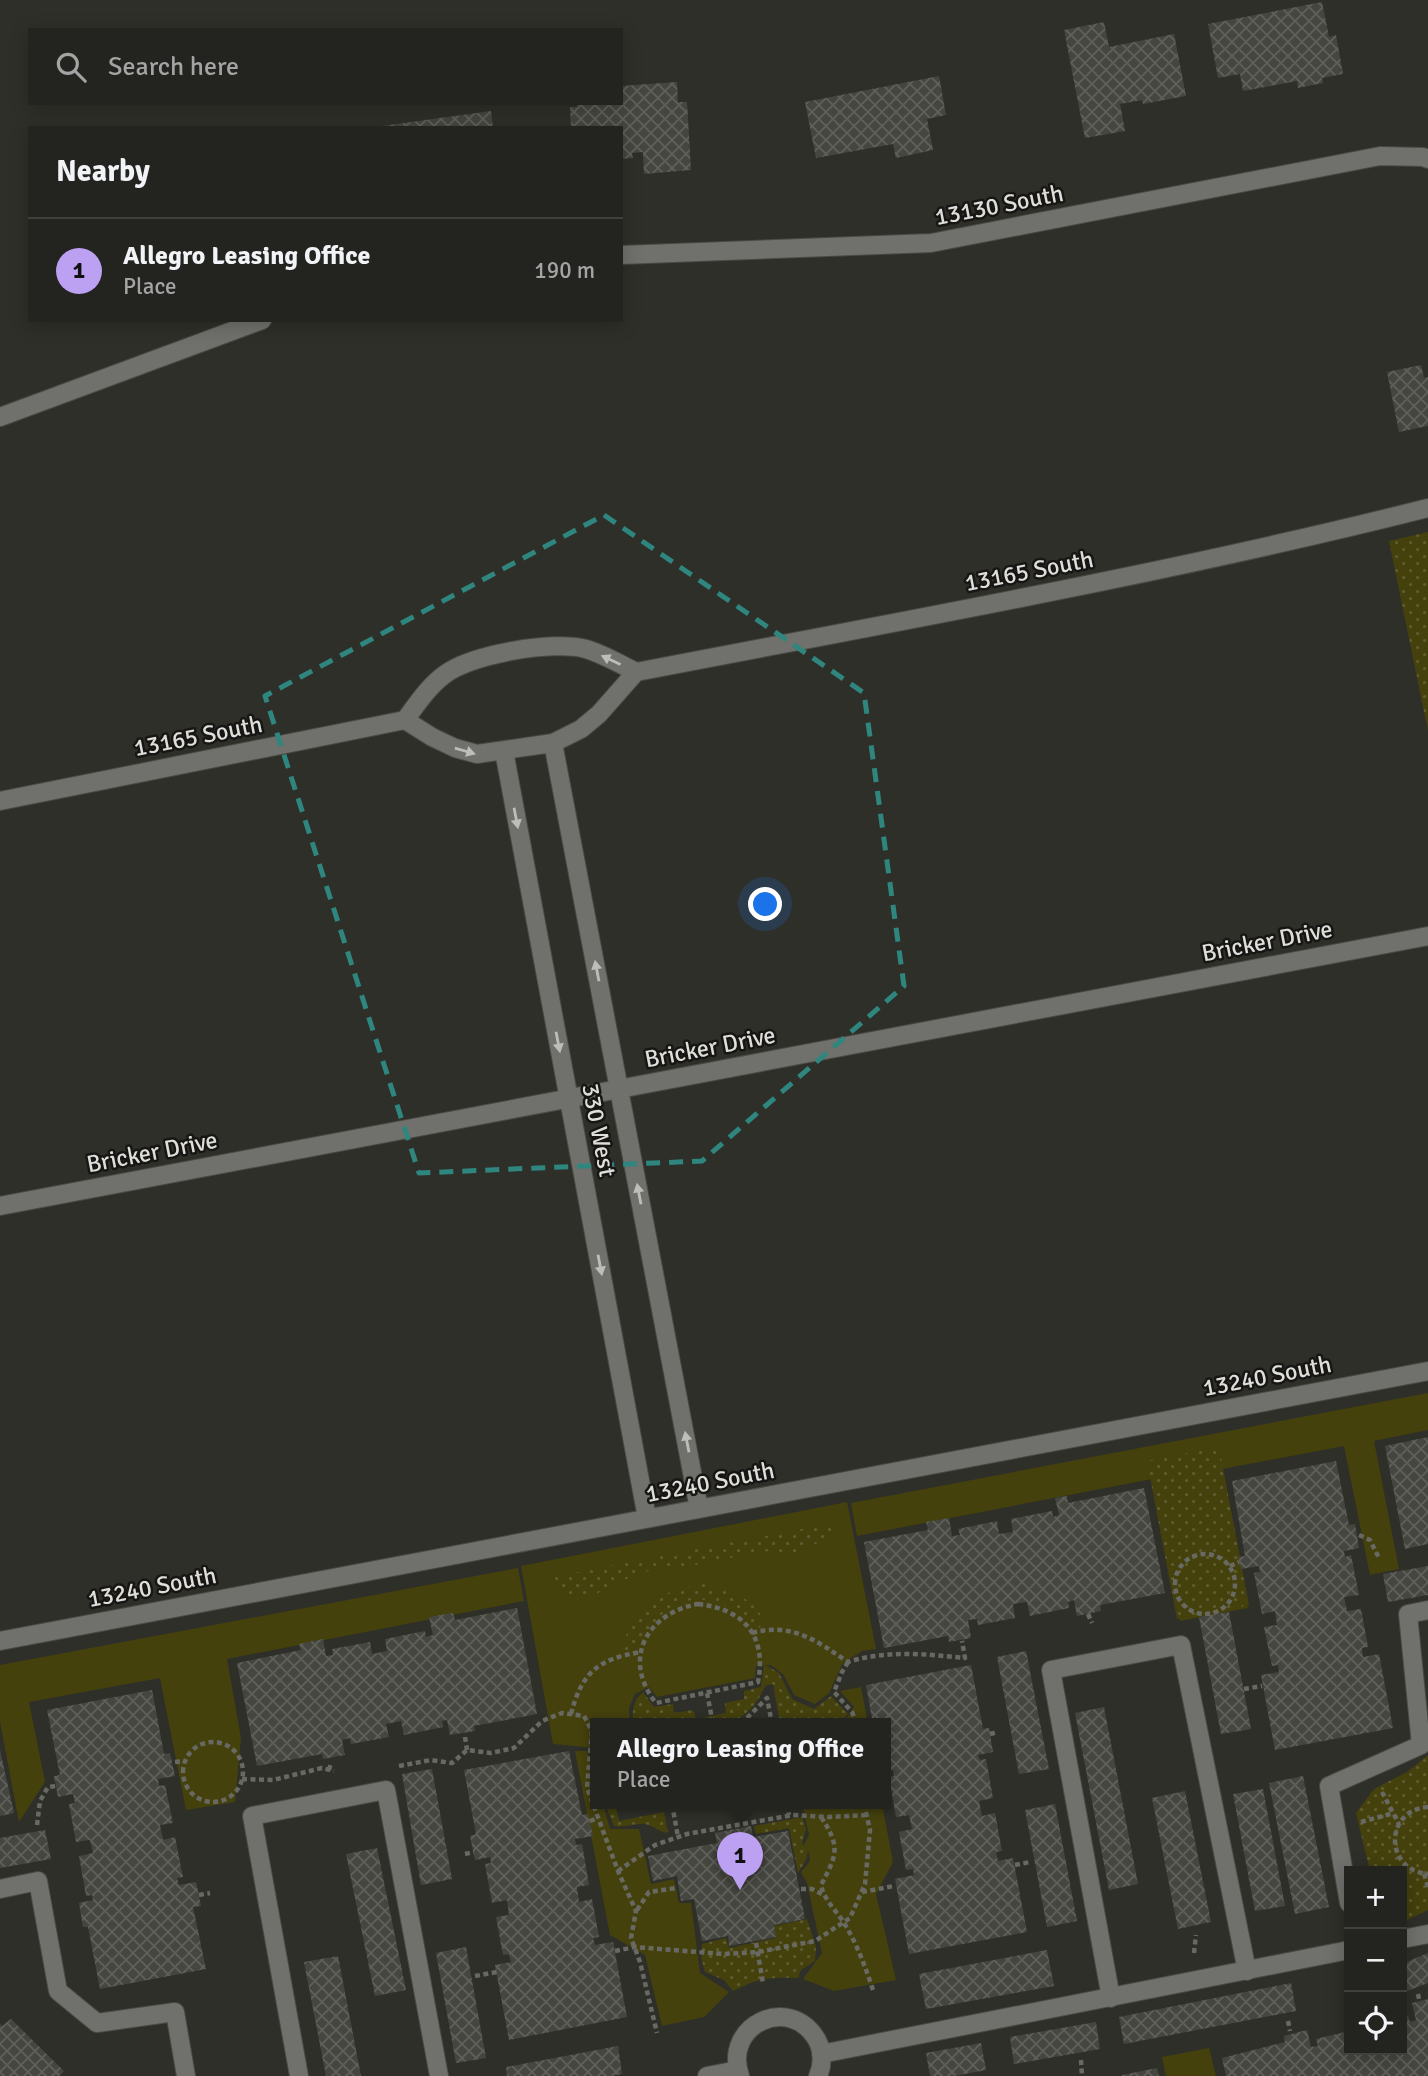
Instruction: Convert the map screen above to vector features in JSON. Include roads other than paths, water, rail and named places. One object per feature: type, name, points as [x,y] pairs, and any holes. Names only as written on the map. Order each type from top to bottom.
[{"type":"street","name":"13130 South","points":[[623,255],[931,243],[1380,156],[1428,159]]},
{"type":"street","points":[[0,417],[257,322]]},
{"type":"street","name":"13165 South","points":[[636,672],[1179,567],[1428,508]]},
{"type":"street","points":[[564,645],[587,649],[636,672],[599,715],[553,743],[477,754],[455,748],[405,720],[429,688],[446,673],[463,664],[496,654],[564,645]]},
{"type":"street","name":"13165 South","points":[[0,801],[405,720]]},
{"type":"street","name":"330 West","points":[[553,743],[699,1509]]},
{"type":"street","name":"330 West","points":[[504,751],[647,1518]]},
{"type":"street","name":"Bricker Drive","points":[[0,1206],[1428,936]]},
{"type":"street","name":"13240 South","points":[[0,1641],[1428,1371]]},
{"type":"street","points":[[1344,1874],[1329,1786],[1421,1745],[1408,1614],[1428,1610]]},
{"type":"street","points":[[1111,1998],[1051,1670],[1181,1645],[1247,1971]]},
{"type":"street","points":[[299,2076],[252,1816],[386,1790],[439,2076]]},
{"type":"street","points":[[0,1889],[38,1881],[58,1991],[97,2024],[175,2012],[186,2076]]},
{"type":"street","points":[[1407,1938],[1428,1934]]},
{"type":"street","points":[[821,2054],[1344,1951]]},
{"type":"street","points":[[707,2076],[739,2073],[737,2052],[742,2039],[751,2027],[777,2017],[791,2018],[813,2033],[820,2045],[818,2076]]},
{"type":"place","name":"Allegro Leasing Office","points":[[740,1890]]}]
